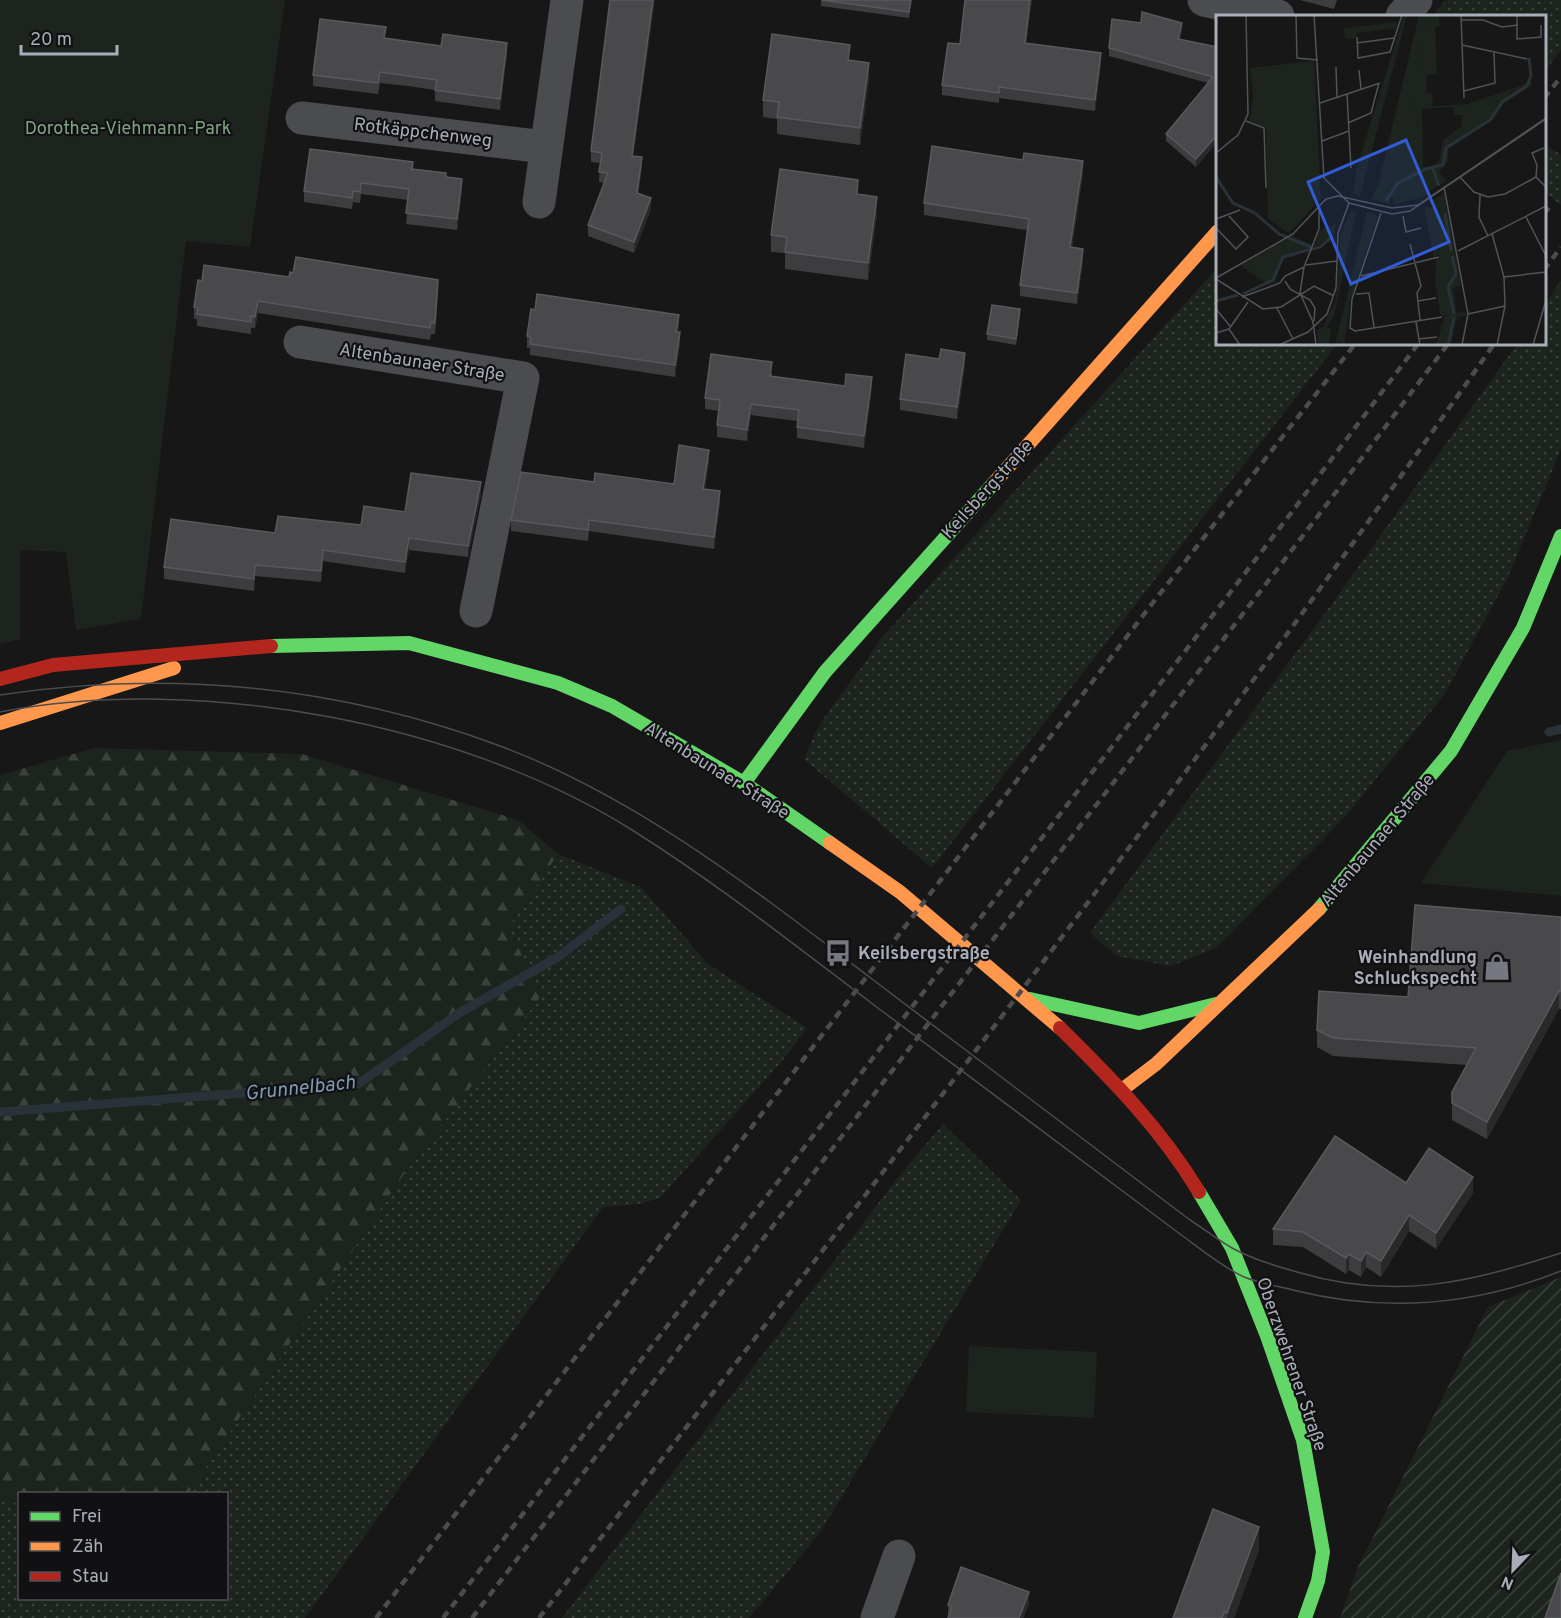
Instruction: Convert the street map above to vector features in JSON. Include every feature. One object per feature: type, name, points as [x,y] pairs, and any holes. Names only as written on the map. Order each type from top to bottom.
[{"type":"main road","name":"Keilsbergstraße","points":[[744,783],[832,664],[1216,233]]},
{"type":"main road","name":"Altenbaunaer Straße","points":[[1123,1089],[1156,1064],[1331,898],[1451,751],[1523,628],[1561,536]]},
{"type":"main road","name":"Altenbaunaer Straße","points":[[0,679],[53,665],[291,644],[409,643],[558,682],[612,706],[744,783],[900,892],[1028,998],[1123,1089],[1165,1138]]},
{"type":"main road","name":"Altenbaunaer Straße","points":[[0,723],[227,651]]},
{"type":"main road","points":[[1028,998],[1139,1023],[1218,1004]]},
{"type":"main road","name":"Oberzwehrener Straße","points":[[1165,1138],[1232,1248],[1267,1336],[1303,1440],[1323,1552],[1318,1581],[1305,1618]]},
{"type":"street","points":[[539,202],[567,0]]},
{"type":"street","points":[[1204,0],[1273,15]]},
{"type":"street","points":[[1403,15],[1416,0]]},
{"type":"street","name":"Rotkäppchenweg","points":[[302,118],[545,147]]},
{"type":"street","name":"Altenbaunaer Straße","points":[[300,342],[523,378],[476,611]]},
{"type":"street","points":[[877,1618],[899,1556]]},
{"type":"green space","name":"Dorothea-Viehmann-Park","points":[[0,0],[285,0],[250,247],[186,241],[141,619],[76,630],[66,552],[20,550],[20,639],[0,644]]},
{"type":"green space","points":[[1446,0],[1561,0],[1561,50],[1546,70],[1546,15],[1433,15]]},
{"type":"green space","points":[[1546,145],[1561,155],[1561,205],[1546,193]]},
{"type":"green space","points":[[1216,269],[1216,345],[1336,345],[932,868],[805,760],[817,730],[878,642]]},
{"type":"green space","points":[[1561,280],[1561,449],[1508,577],[1444,695],[1344,818],[1216,948],[1171,966],[1117,956],[1090,933],[1334,601],[1516,345],[1546,345],[1546,302]]},
{"type":"green space","points":[[1561,740],[1561,896],[1421,883],[1507,751]]},
{"type":"green space","points":[[94,748],[302,754],[518,820],[558,854],[508,928],[542,995],[406,1171],[190,1492],[18,1492],[18,1504],[0,1495],[0,775]]},
{"type":"green space","points":[[558,854],[641,887],[708,964],[807,1028],[782,1061],[660,1198],[639,1204],[603,1207],[305,1618],[0,1618],[0,1495],[18,1504],[18,1600],[228,1600],[228,1492],[190,1492],[406,1171],[542,995],[508,928]]},
{"type":"green space","points":[[943,1124],[1021,1200],[819,1534],[749,1618],[562,1618],[896,1180]]},
{"type":"green space","points":[[1561,1277],[1561,1618],[1340,1618],[1358,1567],[1488,1307]]},
{"type":"green space","points":[[969,1346],[1097,1352],[1094,1418],[966,1412]]},
{"type":"building","points":[[610,0],[653,0],[632,156],[642,157],[637,193],[651,198],[634,242],[588,225],[608,173],[599,172],[602,153],[591,151]]},
{"type":"building","points":[[822,0],[911,0],[909,12]]},
{"type":"building","points":[[965,0],[1030,0],[1025,43],[1101,53],[1095,100],[999,87],[999,93],[942,85],[948,43],[960,44]]},
{"type":"building","points":[[1142,12],[1182,23],[1178,39],[1216,47],[1216,136],[1196,159],[1166,134],[1213,77],[1109,48],[1112,19],[1141,23]]},
{"type":"building","points":[[320,19],[386,27],[384,38],[441,46],[443,34],[507,43],[500,99],[435,90],[437,80],[380,72],[378,83],[313,75]]},
{"type":"building","points":[[772,34],[850,45],[848,60],[869,63],[860,128],[777,117],[779,102],[763,100]]},
{"type":"building","points":[[932,146],[1023,160],[1024,153],[1083,161],[1070,247],[1083,249],[1077,293],[1020,285],[1029,219],[924,203]]},
{"type":"building","points":[[310,149],[413,162],[412,169],[446,173],[446,177],[462,179],[457,219],[406,213],[409,189],[361,183],[360,192],[353,191],[352,198],[304,191]]},
{"type":"building","points":[[780,169],[858,180],[857,194],[877,197],[868,263],[785,252],[787,237],[771,235]]},
{"type":"building","points":[[296,257],[438,280],[435,323],[431,322],[430,328],[258,301],[255,317],[251,316],[251,322],[197,314],[198,308],[194,307],[198,280],[202,281],[204,265],[289,277],[290,272],[293,273]]},
{"type":"building","points":[[537,294],[679,315],[676,332],[680,332],[675,365],[530,344],[531,337],[527,336],[531,309],[535,310]]},
{"type":"building","points":[[992,305],[1020,309],[1016,339],[987,334]]},
{"type":"building","points":[[941,349],[965,353],[957,407],[900,399],[906,354],[939,359]]},
{"type":"building","points":[[711,354],[772,362],[770,376],[845,386],[846,374],[872,377],[864,436],[797,427],[799,410],[751,404],[747,430],[717,425],[720,400],[705,398]]},
{"type":"building","points":[[679,445],[709,450],[703,489],[720,491],[714,537],[589,520],[588,530],[511,520],[521,472],[594,482],[595,473],[674,484]]},
{"type":"building","points":[[411,473],[481,482],[468,546],[409,538],[405,562],[323,550],[321,571],[255,565],[254,579],[164,567],[171,519],[275,533],[278,516],[361,525],[364,506],[405,512]]},
{"type":"building","points":[[1415,905],[1561,917],[1561,991],[1487,1122],[1452,1103],[1452,1092],[1476,1048],[1333,1038],[1317,1030],[1319,991],[1408,997]]},
{"type":"building","points":[[1335,1136],[1406,1183],[1429,1148],[1473,1177],[1436,1233],[1409,1215],[1381,1261],[1366,1252],[1361,1261],[1349,1254],[1346,1258],[1303,1232],[1273,1229]]},
{"type":"building","points":[[1213,1509],[1259,1527],[1227,1613],[1224,1612],[1222,1618],[1173,1618]]},
{"type":"building","points":[[961,1567],[1029,1592],[1019,1618],[948,1618],[952,1606],[948,1605]]},
{"type":"building","points":[[1561,1573],[1561,1618],[1545,1618]]},
{"type":"waterway","name":"Grunnelbach","points":[[1549,732],[1561,729]]},
{"type":"waterway","name":"Grunnelbach","points":[[0,1112],[358,1084],[461,1012],[558,957],[621,909]]},
{"type":"tram line","points":[[0,695],[63,687],[127,684],[190,684],[253,688],[378,709],[500,746],[551,767],[600,792],[694,849],[784,913],[1190,1220],[1240,1252],[1280,1267],[1332,1281],[1398,1287],[1462,1280],[1561,1253]]},
{"type":"tram line","points":[[0,712],[77,702],[159,699],[242,704],[326,716],[409,735],[489,761],[564,792],[632,830],[693,871],[753,913],[946,1060],[1209,1255],[1244,1277],[1327,1297],[1361,1302],[1395,1303],[1428,1302],[1495,1292],[1561,1271]]},
{"type":"railway","points":[[1546,96],[1561,77]]},
{"type":"railway","points":[[1546,211],[1551,205]]},
{"type":"railway","points":[[1546,267],[1561,247]]},
{"type":"railway","points":[[376,1618],[1148,609],[1354,345]]},
{"type":"railway","points":[[443,1618],[1282,525],[1417,345]]},
{"type":"railway","points":[[472,1618],[1447,345]]},
{"type":"railway","points":[[539,1618],[904,1145],[1144,828],[1263,668],[1493,345]]},
{"type":"traffic: fast","points":[[744,783],[825,672],[994,483]]},
{"type":"traffic: fast","points":[[1319,909],[1451,751],[1523,628],[1561,536]]},
{"type":"traffic: fast","points":[[271,646],[409,643],[558,683],[612,706],[744,783],[830,843]]},
{"type":"traffic: fast","points":[[1030,999],[1139,1023],[1216,1004]]},
{"type":"traffic: fast","points":[[1199,1192],[1232,1248],[1267,1336],[1303,1440],[1323,1552],[1318,1581],[1305,1618]]},
{"type":"traffic: slow","points":[[994,483],[1216,233]]},
{"type":"traffic: slow","points":[[0,723],[174,668]]},
{"type":"traffic: slow","points":[[830,843],[900,892],[1060,1028]]},
{"type":"traffic: slow","points":[[1123,1089],[1156,1064],[1319,909]]},
{"type":"traffic: jam","points":[[0,679],[53,665],[271,646]]},
{"type":"traffic: jam","points":[[1060,1028],[1117,1086],[1152,1126],[1199,1192]]},
{"type":"place","name":"Keilsbergstraße","points":[[838,953]]},
{"type":"place","name":"Weinhandlung Schluckspecht","points":[[1497,967]]}]
